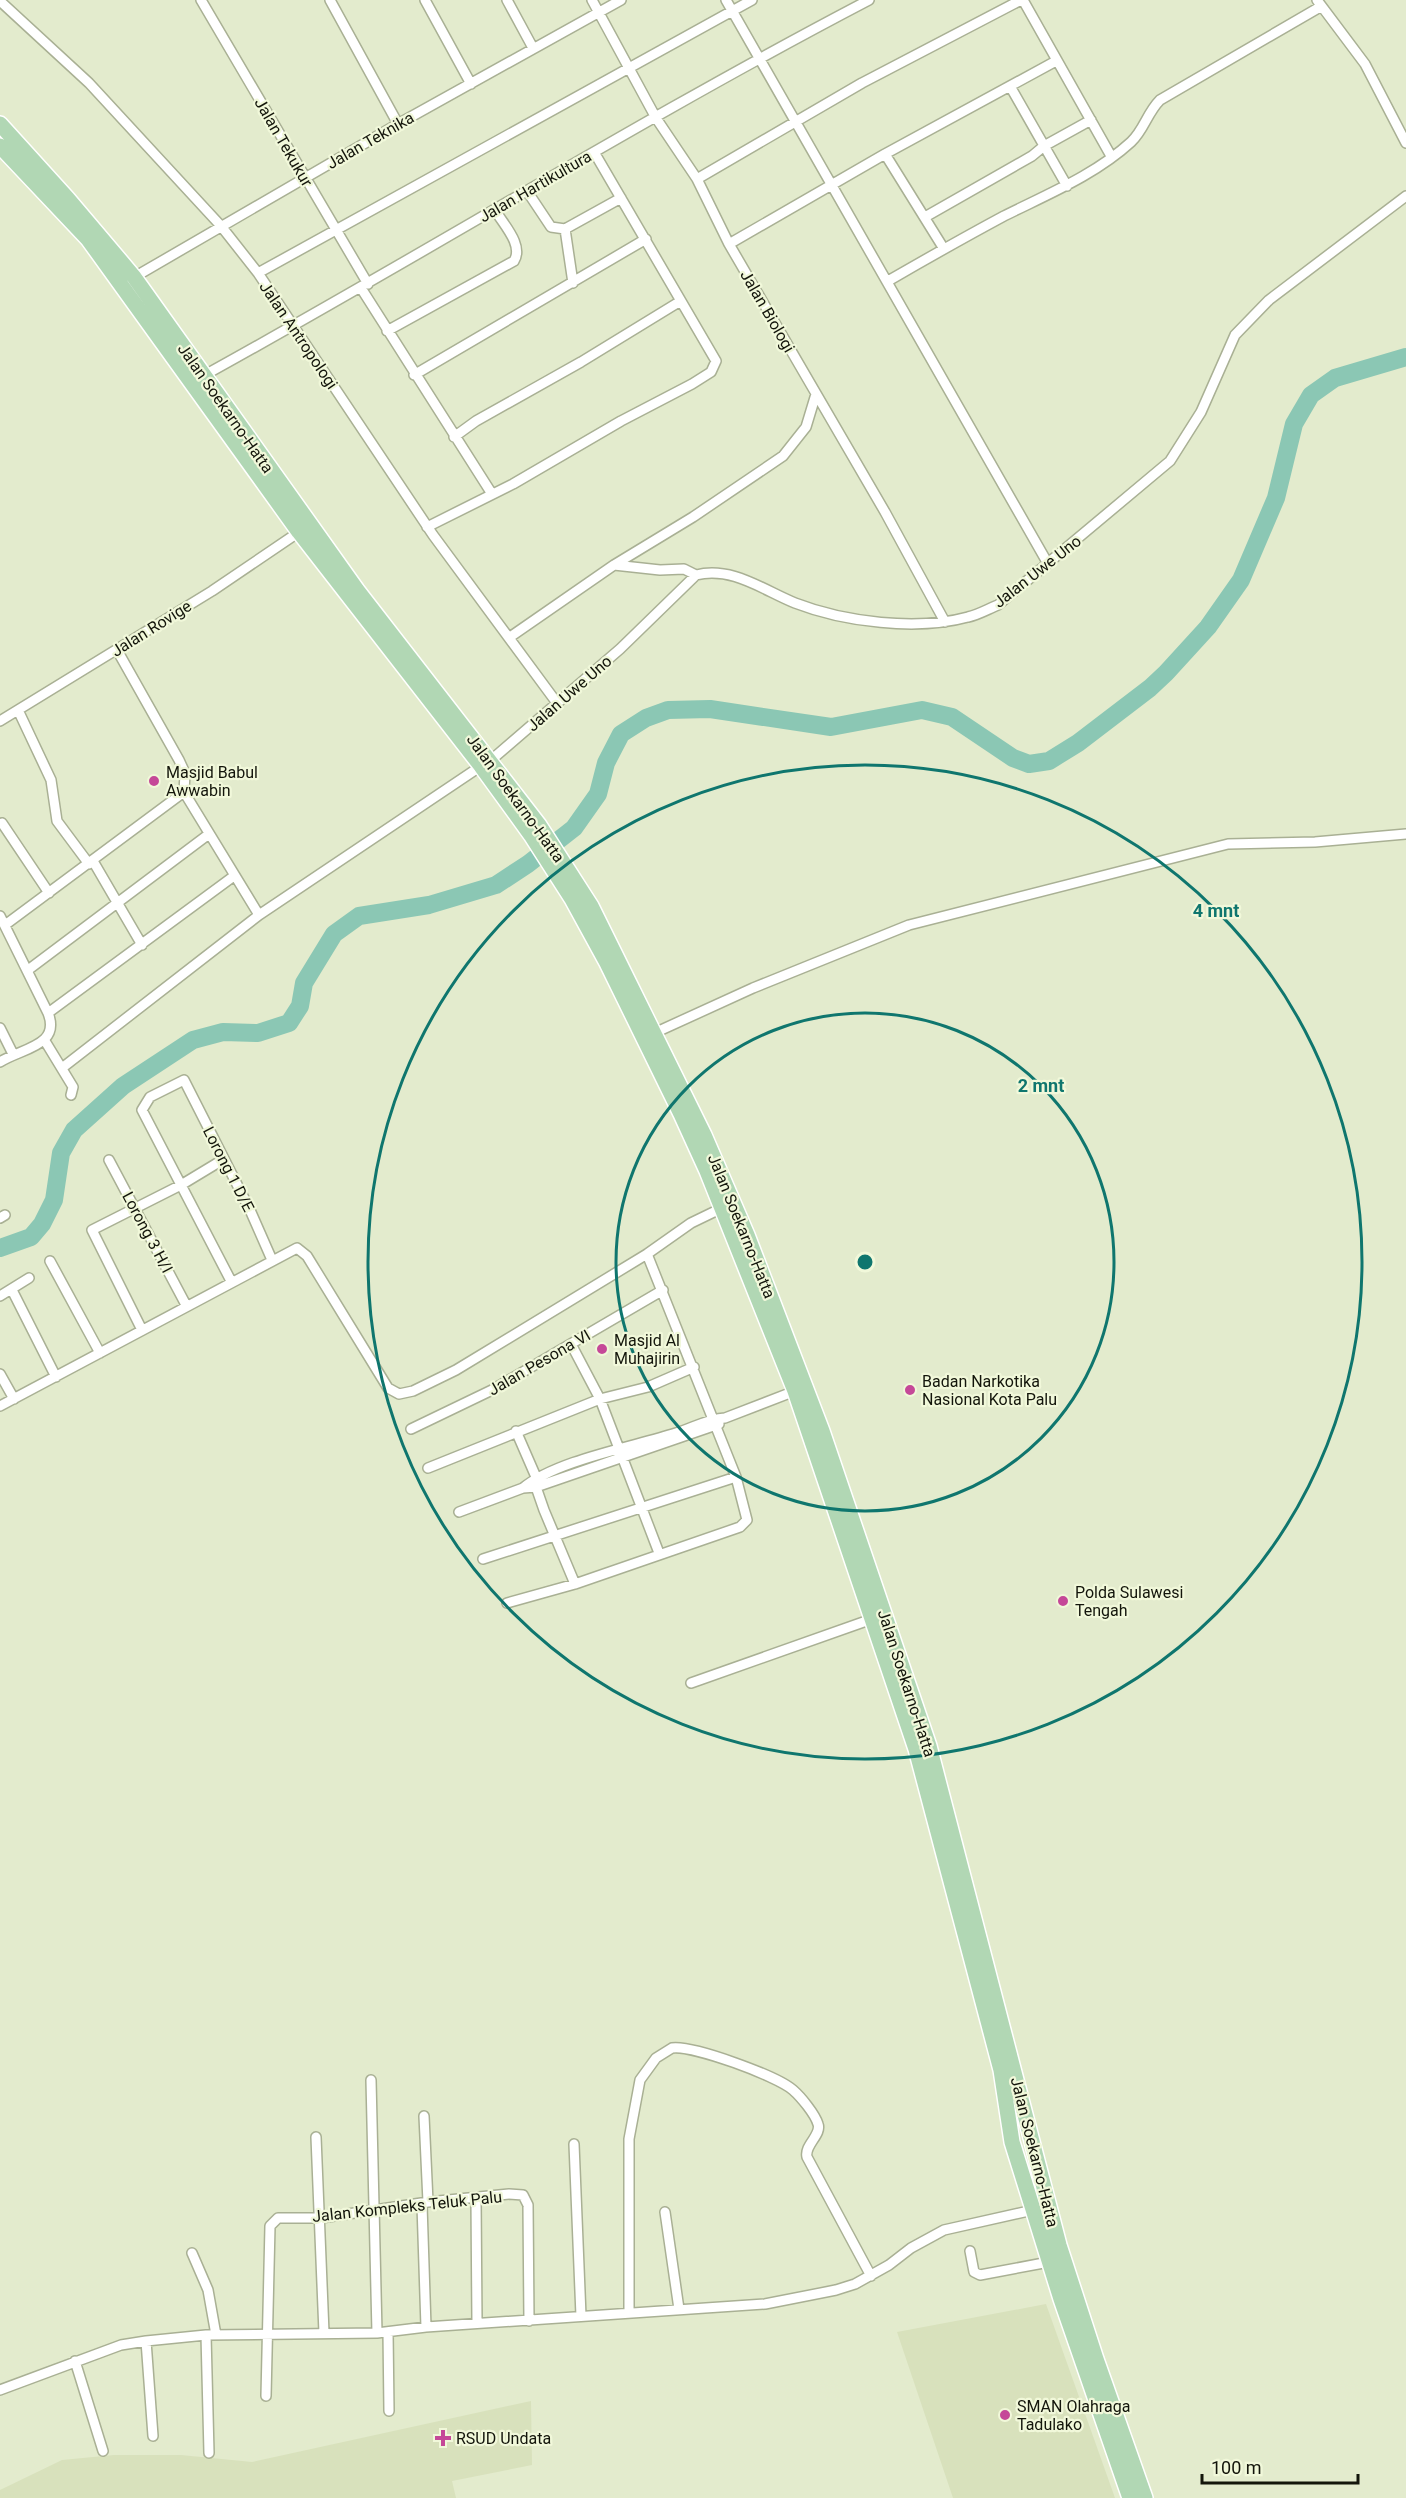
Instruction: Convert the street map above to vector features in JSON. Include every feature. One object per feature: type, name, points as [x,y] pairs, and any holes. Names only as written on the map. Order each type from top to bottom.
[{"type":"main road","name":"Jalan Soekarno-Hatta","points":[[0,124],[68,199],[268,478],[357,590],[535,830],[612,946],[722,1208],[778,1330],[795,1391],[929,1746],[1001,2070],[1012,2142],[1049,2262],[1130,2498]]},
{"type":"main road","name":"Jalan Soekarno-Hatta","points":[[0,146],[128,281],[203,376],[268,478],[299,532],[486,764]]},
{"type":"main road","name":"Jalan Soekarno-Hatta","points":[[649,1036],[727,1186],[866,1579],[872,1618],[919,1757],[973,1938],[1059,2245],[1096,2359],[1146,2498]]},
{"type":"street","name":"Jalan Tekukur","points":[[201,0],[336,230],[387,331],[492,494]]},
{"type":"street","points":[[330,0],[398,124]]},
{"type":"street","points":[[425,0],[471,84]]},
{"type":"street","points":[[507,0],[533,48]]},
{"type":"street","name":"Jalan Biologi","points":[[592,0],[631,68],[656,118],[697,179],[729,244],[914,562],[945,622]]},
{"type":"street","name":"Jalan Teknika","points":[[128,281],[398,124],[621,0]]},
{"type":"street","points":[[726,0],[1047,562]]},
{"type":"street","points":[[258,273],[752,0]]},
{"type":"street","name":"Jalan Hartikultura","points":[[203,376],[364,286],[758,58],[869,0]]},
{"type":"street","points":[[697,179],[796,124],[862,83],[1022,0],[1111,156]]},
{"type":"street","name":"Jalan Antropologi","points":[[0,1],[89,83],[221,226],[258,273],[427,527],[557,703]]},
{"type":"street","points":[[888,281],[944,249],[1067,186],[1111,156],[1142,130],[1152,109],[1160,100],[1318,3],[1365,64],[1406,143]]},
{"type":"street","points":[[729,244],[831,184],[1056,61]]},
{"type":"street","points":[[1010,86],[1067,186]]},
{"type":"street","points":[[926,216],[1091,120]]},
{"type":"street","points":[[427,527],[513,484],[711,372],[716,362],[716,357],[679,302],[646,239],[594,152]]},
{"type":"street","points":[[885,154],[926,216],[944,249]]},
{"type":"street","points":[[526,191],[551,227],[565,229],[621,198]]},
{"type":"street","name":"Jalan Uwe Uno","points":[[62,1068],[260,915],[486,764],[627,642],[696,575],[709,572],[736,575],[763,590],[827,614],[917,624],[970,617],[998,605],[1047,562],[1110,514],[1170,461],[1201,412],[1227,349],[1251,316],[1406,196]]},
{"type":"street","points":[[387,331],[514,261],[518,255],[517,246],[495,210]]},
{"type":"street","points":[[565,229],[573,283]]},
{"type":"street","points":[[414,375],[646,239]]},
{"type":"street","points":[[454,437],[476,421],[581,362],[679,302]]},
{"type":"street","points":[[510,637],[614,565],[693,517],[783,456],[806,427],[816,394]]},
{"type":"street","name":"Jalan Rovige","points":[[0,721],[117,650],[299,532]]},
{"type":"street","points":[[614,565],[660,570],[684,569],[696,575]]},
{"type":"street","points":[[117,650],[179,760],[185,773],[184,792],[260,915]]},
{"type":"street","points":[[18,710],[51,780],[57,821],[91,862],[142,945]]},
{"type":"street","points":[[5,925],[184,792]]},
{"type":"street","points":[[2,823],[49,894]]},
{"type":"street","points":[[28,970],[209,834]]},
{"type":"street","points":[[649,1036],[753,988],[909,925],[1228,844],[1315,842],[1406,834]]},
{"type":"street","points":[[48,1013],[234,876]]},
{"type":"street","points":[[0,916],[48,1013],[52,1028],[45,1041],[0,1062]]},
{"type":"street","points":[[0,1028],[13,1054]]},
{"type":"street","points":[[45,1041],[73,1087],[71,1095]]},
{"type":"street","name":"Lorong 1 D/E","points":[[181,1185],[142,1110],[150,1097],[184,1080],[272,1260]]},
{"type":"street","points":[[142,1330],[92,1230],[136,1210],[224,1159]]},
{"type":"street","name":"Lorong 3 H/I","points":[[109,1160],[186,1305]]},
{"type":"street","points":[[181,1185],[231,1281]]},
{"type":"street","points":[[0,1406],[294,1248],[302,1249],[388,1388],[399,1394],[413,1391],[456,1370],[647,1254],[691,1223],[722,1208]]},
{"type":"street","points":[[507,1603],[575,1584],[746,1524],[746,1515],[736,1477],[647,1254]]},
{"type":"street","points":[[50,1261],[99,1353]]},
{"type":"street","points":[[0,1296],[29,1278]]},
{"type":"street","points":[[12,1290],[56,1377]]},
{"type":"street","name":"Jalan Pesona VI","points":[[411,1429],[492,1390],[663,1290]]},
{"type":"street","points":[[571,1344],[600,1399],[659,1553]]},
{"type":"street","points":[[428,1468],[600,1399],[648,1387],[694,1367]]},
{"type":"street","points":[[0,1374],[14,1399]]},
{"type":"street","points":[[536,1482],[624,1458],[795,1391]]},
{"type":"street","points":[[459,1512],[619,1449],[714,1423]]},
{"type":"street","points":[[516,1431],[575,1584]]},
{"type":"street","points":[[483,1559],[642,1505],[736,1477]]},
{"type":"street","points":[[692,1683],[872,1618]]},
{"type":"street","points":[[629,2313],[627,2195],[629,2139],[637,2089],[640,2080],[656,2058],[678,2047],[740,2064],[794,2091],[818,2123],[818,2131],[807,2148],[807,2157],[871,2276]]},
{"type":"street","points":[[371,2080],[377,2333]]},
{"type":"street","points":[[424,2116],[426,2327]]},
{"type":"street","points":[[316,2137],[324,2333]]},
{"type":"street","points":[[574,2144],[581,2316]]},
{"type":"street","name":"Jalan Kompleks Teluk Palu","points":[[268,2334],[271,2223],[278,2218],[286,2216],[321,2218],[509,2194],[523,2195],[527,2199],[529,2321]]},
{"type":"street","points":[[476,2199],[477,2323]]},
{"type":"street","points":[[0,2390],[121,2345],[146,2341],[211,2335],[377,2333],[477,2323],[765,2304],[836,2290],[871,2276],[911,2248],[944,2230],[1032,2210]]},
{"type":"street","points":[[665,2212],[679,2310]]},
{"type":"street","points":[[970,2251],[974,2272],[980,2275],[1049,2262]]},
{"type":"street","points":[[192,2253],[208,2290],[211,2335],[209,2453]]},
{"type":"street","points":[[388,2332],[389,2411]]},
{"type":"street","points":[[266,2396],[268,2334]]},
{"type":"street","points":[[146,2341],[153,2436]]},
{"type":"street","points":[[75,2361],[103,2451]]},
{"type":"shaded area","name":"SMAN Olahraga Tadulako","points":[[1046,2304],[1115,2498],[953,2498],[897,2332]]},
{"type":"shaded area","name":"RSUD Undata","points":[[531,2401],[532,2465],[452,2481],[456,2498],[0,2498],[0,2490],[62,2460],[114,2455],[181,2455],[252,2462]]},
{"type":"waterway","points":[[0,1248],[31,1237],[42,1224],[54,1200],[61,1153],[74,1130],[123,1086],[193,1040],[223,1032],[258,1033],[289,1023],[300,1006],[304,983],[334,934],[359,916],[429,905],[496,885],[528,864],[574,828],[598,794],[606,763],[621,734],[646,718],[668,710],[710,709],[831,727],[922,710],[952,717],[1013,758],[1029,764],[1049,761],[1078,743],[1166,673],[1208,627],[1241,580],[1276,498],[1294,424],[1311,395],[1335,378],[1406,357]]},
{"type":"place","name":"Masjid Babul Awwabin","points":[[154,781]]},
{"type":"place","name":"Masjid Al Muhajirin","points":[[602,1349]]},
{"type":"place","name":"Badan Narkotika Nasional Kota Palu","points":[[910,1390]]},
{"type":"place","name":"Polda Sulawesi Tengah","points":[[1063,1601]]},
{"type":"place","name":"SMAN Olahraga Tadulako","points":[[1005,2415]]},
{"type":"place","name":"RSUD Undata","points":[[443,2438]]}]
